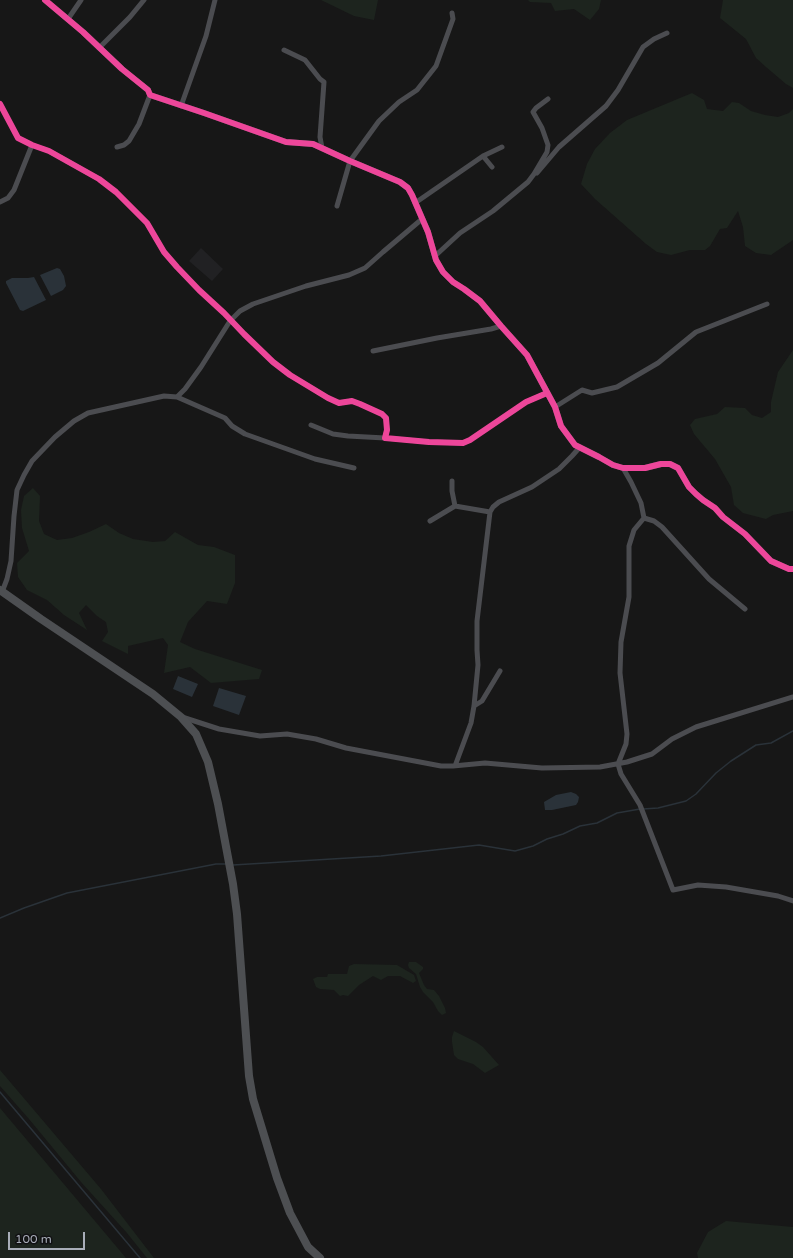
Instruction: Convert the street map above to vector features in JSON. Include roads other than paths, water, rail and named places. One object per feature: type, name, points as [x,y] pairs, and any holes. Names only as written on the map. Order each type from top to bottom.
[{"type":"main road","points":[[1,591],[41,620],[153,694],[181,716],[196,734],[208,762],[228,855],[237,914],[249,1076],[253,1099],[277,1178],[290,1213],[308,1247],[320,1258]]},
{"type":"street","points":[[45,0],[83,32],[122,69],[148,90],[150,95],[139,124],[129,141],[124,145],[117,147]]},
{"type":"street","points":[[68,19],[81,0]]},
{"type":"street","points":[[99,48],[130,17],[144,0]]},
{"type":"street","points":[[182,106],[209,26],[215,0]]},
{"type":"street","points":[[337,206],[350,161],[379,122],[399,102],[417,90],[436,66],[453,19],[452,13]]},
{"type":"street","points":[[534,174],[540,170],[559,147],[606,106],[618,90],[643,48],[654,39],[667,33]]},
{"type":"street","points":[[284,50],[304,60],[324,82],[320,137],[322,148]]},
{"type":"street","points":[[150,95],[279,140],[313,144],[400,182],[408,188],[422,219],[436,260],[443,272],[452,282],[480,301],[527,355],[548,393],[561,426],[575,445],[623,468],[645,468],[666,464],[670,464],[678,468],[689,487],[745,534],[771,561],[789,569],[793,568]]},
{"type":"street","points":[[435,256],[460,233],[493,211],[528,182],[534,174],[547,152],[548,145],[542,128],[533,112],[548,99]]},
{"type":"street","points":[[0,104],[18,138],[49,151],[99,178],[116,192],[147,223],[164,252],[199,290],[273,362],[315,392],[339,403],[352,401],[382,414],[386,418],[387,430],[385,438]]},
{"type":"street","points":[[0,202],[8,198],[14,190],[32,145]]},
{"type":"street","points":[[415,203],[483,156],[502,147]]},
{"type":"street","points":[[483,156],[492,167]]},
{"type":"street","points":[[177,397],[201,367],[230,321],[240,311],[253,304],[306,286],[349,275],[366,268],[382,252],[422,219]]},
{"type":"street","points":[[554,407],[582,390],[592,393],[617,387],[658,363],[696,332],[767,304]]},
{"type":"street","points":[[373,351],[501,326]]},
{"type":"street","points":[[311,425],[333,434],[348,436],[463,443],[470,440],[526,402],[548,393]]},
{"type":"street","points":[[1,591],[7,579],[10,561],[17,490],[24,475],[32,461],[55,437],[74,421],[88,413],[164,396],[177,397],[225,418],[232,426],[245,434],[315,459],[354,468]]},
{"type":"street","points":[[455,766],[471,723],[474,706],[478,665],[477,621],[490,512],[500,502],[532,487],[559,469],[580,447]]},
{"type":"street","points":[[623,468],[641,503],[644,518]]},
{"type":"street","points":[[452,481],[455,506]]},
{"type":"street","points":[[430,521],[455,506],[490,512]]},
{"type":"street","points":[[644,518],[654,521],[662,527],[709,579],[745,609]]},
{"type":"street","points":[[644,518],[634,530],[629,546],[629,598],[621,642],[620,673],[627,734],[626,744],[618,764],[621,774],[640,805],[673,890],[698,885],[726,887],[778,896],[793,901]]},
{"type":"street","points":[[474,706],[482,701],[500,671]]},
{"type":"street","points":[[181,716],[218,729],[260,736],[287,734],[316,739],[346,748],[441,766],[485,764],[542,768],[600,767],[628,762],[652,754],[672,739],[696,727],[793,697]]},
{"type":"waterway","points":[[643,809],[658,808],[686,801],[696,794],[716,773],[731,761],[756,745],[771,743],[793,731]]},
{"type":"waterway","points":[[233,865],[381,856],[479,845],[515,851],[533,846],[580,826],[597,823],[617,813],[640,809]]},
{"type":"waterway","points":[[0,918],[67,893],[216,864],[227,864]]},
{"type":"waterway","points":[[0,1092],[140,1258]]}]
